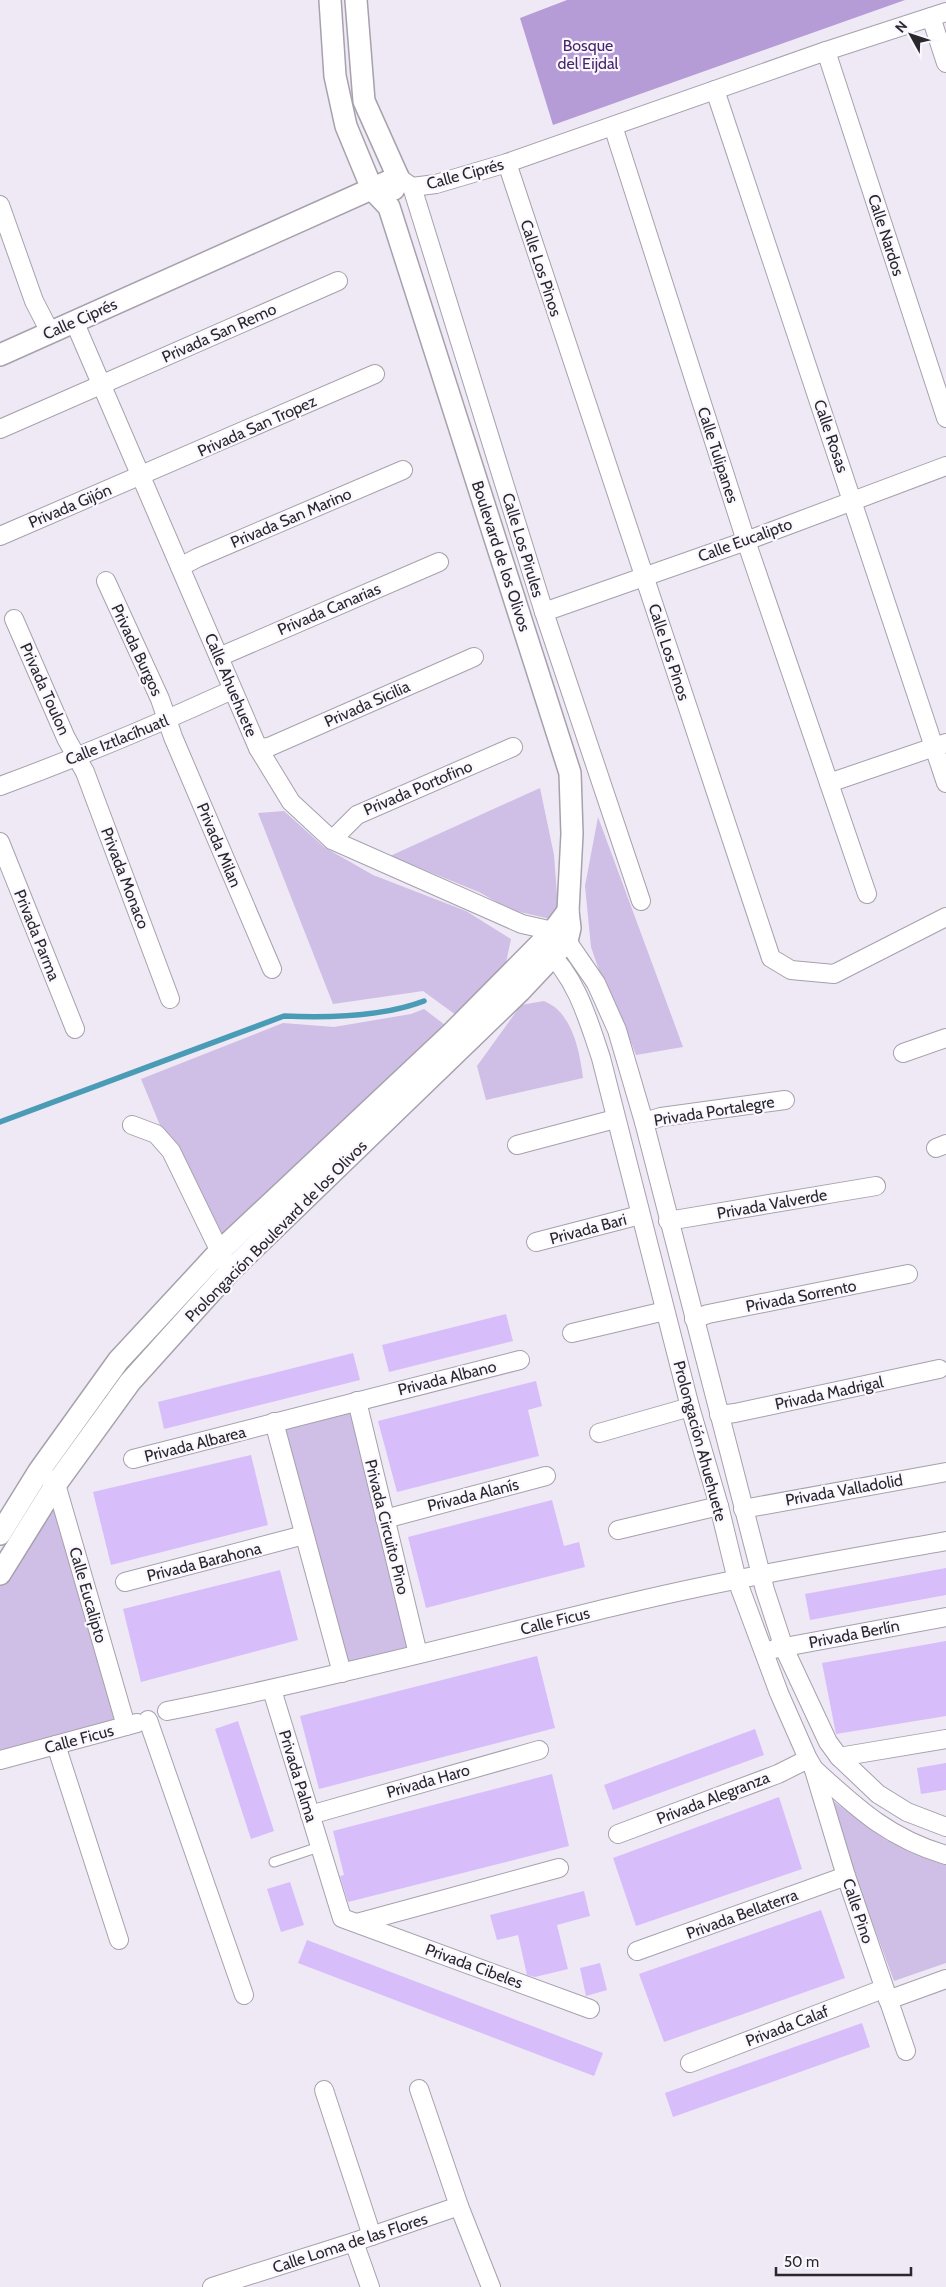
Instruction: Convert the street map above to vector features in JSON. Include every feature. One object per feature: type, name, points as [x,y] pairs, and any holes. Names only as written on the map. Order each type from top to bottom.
[{"type":"street","name":"Boulevard de los Olivos","points":[[330,0],[335,76],[346,126],[372,189],[389,207],[570,773],[572,834],[568,911],[570,928],[554,943]]},
{"type":"street","points":[[356,0],[364,101],[405,182],[389,207]]},
{"type":"street","name":"Calle Ciprés","points":[[0,355],[372,189],[405,182],[436,184],[507,163],[938,15]]},
{"type":"street","points":[[938,15],[946,63]]},
{"type":"street","name":"Calle Nardos","points":[[826,52],[939,372],[946,418]]},
{"type":"street","name":"Calle Rosas","points":[[715,90],[853,500],[939,745],[946,783]]},
{"type":"street","name":"Calle Tulipanes","points":[[613,126],[746,541],[867,894]]},
{"type":"street","name":"Calle Los Pinos","points":[[507,163],[771,958],[791,970],[834,974],[946,916]]},
{"type":"street","name":"Calle Los Pirules","points":[[405,182],[544,612],[641,900]]},
{"type":"street","points":[[0,205],[34,301],[50,332]]},
{"type":"street","name":"Privada San Remo","points":[[0,429],[338,281]]},
{"type":"street","name":"Calle Ahuehuete","points":[[74,321],[139,476],[258,748],[291,802],[332,840],[522,924],[554,943]]},
{"type":"street","name":"Privada San Tropez","points":[[139,476],[375,374]]},
{"type":"street","name":"Calle Eucalipto","points":[[544,612],[746,541],[946,466]]},
{"type":"street","name":"Privada San Marino","points":[[180,567],[403,470]]},
{"type":"street","name":"Privada Gijón","points":[[0,536],[139,476]]},
{"type":"street","name":"Privada Canarias","points":[[219,657],[439,562]]},
{"type":"street","name":"Privada Burgos","points":[[106,581],[168,720]]},
{"type":"street","name":"Privada Toulon","points":[[14,619],[66,738],[78,758]]},
{"type":"street","name":"Privada Sicilia","points":[[258,748],[269,747],[474,656]]},
{"type":"street","name":"Calle Iztlacíhuatl","points":[[0,786],[78,758],[168,720],[232,690]]},
{"type":"street","name":"Privada Milan","points":[[168,720],[177,746],[272,969]]},
{"type":"street","points":[[829,783],[939,745]]},
{"type":"street","name":"Privada Portofino","points":[[332,840],[357,814],[512,747]]},
{"type":"street","name":"Privada Monaco","points":[[78,758],[170,999]]},
{"type":"street","name":"Privada Parma","points":[[0,842],[75,1029]]},
{"type":"street","name":"Prolongación Ahuehuete","points":[[554,943],[582,1001],[601,1058],[690,1408],[719,1506],[737,1580],[779,1693],[811,1764],[866,1816],[893,1834],[927,1850],[946,1855]]},
{"type":"street","name":"Prolongación Ahuehuete","points":[[554,943],[596,983],[617,1030],[644,1122],[743,1509],[784,1648],[828,1742],[844,1756],[878,1794],[907,1812],[946,1827]]},
{"type":"street","name":"Prolongación Boulevard de los Olivos","points":[[0,1534],[39,1471],[118,1361],[219,1252],[451,1034],[554,943]]},
{"type":"street","name":"Prolongación Boulevard de los Olivos","points":[[0,1574],[56,1484],[130,1382],[230,1271],[513,998],[554,943]]},
{"type":"street","points":[[903,1053],[946,1038]]},
{"type":"street","name":"Privada Portalegre","points":[[644,1122],[661,1117],[785,1100]]},
{"type":"street","points":[[517,1145],[615,1119]]},
{"type":"street","points":[[132,1125],[156,1134],[171,1151],[230,1271]]},
{"type":"street","name":"Privada Valverde","points":[[668,1221],[876,1186]]},
{"type":"street","name":"Privada Bari","points":[[536,1242],[640,1215]]},
{"type":"street","name":"Privada Sorrento","points":[[694,1319],[708,1314],[908,1274]]},
{"type":"street","points":[[572,1333],[665,1311]]},
{"type":"street","name":"Privada Albano","points":[[274,1422],[520,1360]]},
{"type":"street","name":"Privada Madrigal","points":[[719,1415],[939,1369]]},
{"type":"street","name":"Privada Circuito Pino","points":[[357,1401],[393,1516],[418,1654]]},
{"type":"street","points":[[599,1433],[690,1408]]},
{"type":"street","points":[[274,1422],[342,1673]]},
{"type":"street","name":"Privada Albarea","points":[[133,1460],[274,1422]]},
{"type":"street","points":[[39,1471],[56,1484]]},
{"type":"street","name":"Privada Valladolid","points":[[743,1509],[946,1472]]},
{"type":"street","name":"Privada Alanís","points":[[393,1516],[546,1476]]},
{"type":"street","name":"Calle Eucalipto","points":[[56,1484],[126,1726]]},
{"type":"street","points":[[618,1530],[719,1506]]},
{"type":"street","name":"Privada Barahona","points":[[125,1582],[304,1535]]},
{"type":"street","name":"Calle Ficus","points":[[0,1760],[158,1716],[272,1690],[612,1606],[761,1575],[946,1541]]},
{"type":"street","name":"Privada Berlín","points":[[763,1651],[946,1617]]},
{"type":"street","name":"Privada Palma","points":[[272,1690],[314,1814],[322,1855]]},
{"type":"street","points":[[158,1716],[244,1996]]},
{"type":"street","points":[[844,1756],[946,1739]]},
{"type":"street","points":[[56,1745],[118,1940]]},
{"type":"street","name":"Privada Haro","points":[[314,1814],[538,1750]]},
{"type":"street","name":"Privada Alegranza","points":[[618,1834],[778,1774],[811,1764]]},
{"type":"street","name":"Calle Pino","points":[[811,1764],[885,1994],[906,2051]]},
{"type":"street","name":"Privada Cibeles","points":[[322,1855],[342,1918],[590,2009]]},
{"type":"street","points":[[358,1923],[559,1868]]},
{"type":"street","name":"Privada Bellaterra","points":[[637,1951],[846,1876]]},
{"type":"street","name":"Privada Calaf","points":[[690,2063],[885,1994],[946,1979]]},
{"type":"street","points":[[419,2089],[459,2206],[491,2287]]},
{"type":"street","points":[[324,2090],[372,2236]]},
{"type":"street","name":"Calle Loma de las Flores","points":[[212,2287],[247,2282],[354,2242],[459,2206]]},
{"type":"street","points":[[354,2242],[370,2287]]},
{"type":"lane","points":[[274,1862],[322,1855]]},
{"type":"shaded area","points":[[540,788],[554,855],[559,921],[511,910],[479,892],[390,856]]},
{"type":"shaded area","points":[[284,811],[324,847],[373,875],[466,911],[511,939],[504,972],[456,1015],[423,991],[333,1004],[258,813]]},
{"type":"shaded area","points":[[598,817],[683,1047],[636,1055],[616,1004],[600,973],[591,947],[585,886]]},
{"type":"shaded area","points":[[544,1001],[557,1009],[568,1024],[576,1041],[583,1078],[486,1100],[477,1066],[521,1005]]},
{"type":"shaded area","points":[[424,1009],[445,1025],[214,1257],[141,1079],[283,1023],[334,1027],[411,1014]]},
{"type":"shaded area","points":[[357,1402],[416,1647],[340,1665],[274,1424]]},
{"type":"shaded area","points":[[56,1484],[122,1718],[0,1755],[0,1574]]},
{"type":"shaded area","points":[[825,1795],[886,1840],[946,1862],[946,1963],[894,1981]]},
{"type":"green space","name":"Bosque del Eijdal","points":[[567,0],[905,0],[553,125],[520,18]]},
{"type":"building","points":[[506,1314],[513,1341],[389,1372],[382,1345]]},
{"type":"building","points":[[353,1353],[360,1380],[164,1429],[158,1402]]},
{"type":"building","points":[[536,1381],[542,1406],[528,1410],[539,1456],[397,1492],[378,1421]]},
{"type":"building","points":[[251,1455],[268,1525],[111,1565],[93,1492]]},
{"type":"building","points":[[552,1500],[564,1546],[579,1542],[585,1567],[426,1608],[408,1537]]},
{"type":"building","points":[[946,1568],[946,1595],[810,1620],[805,1594]]},
{"type":"building","points":[[280,1570],[298,1640],[141,1682],[123,1609]]},
{"type":"building","points":[[946,1641],[946,1716],[836,1734],[822,1663]]},
{"type":"building","points":[[537,1656],[555,1728],[319,1789],[300,1716]]},
{"type":"building","points":[[238,1721],[274,1831],[251,1839],[215,1729]]},
{"type":"building","points":[[755,1729],[764,1755],[613,1810],[604,1785]]},
{"type":"building","points":[[946,1763],[946,1790],[921,1794],[917,1768]]},
{"type":"building","points":[[552,1774],[569,1846],[348,1902],[340,1876],[344,1875],[333,1831]]},
{"type":"building","points":[[779,1797],[802,1869],[636,1926],[613,1858]]},
{"type":"building","points":[[290,1882],[304,1925],[281,1932],[267,1889]]},
{"type":"building","points":[[584,1891],[590,1916],[557,1925],[568,1969],[535,1977],[527,1975],[518,1935],[497,1940],[490,1915]]},
{"type":"building","points":[[821,1910],[845,1978],[664,2042],[639,1974]]},
{"type":"building","points":[[307,1940],[603,2053],[594,2076],[298,1963]]},
{"type":"building","points":[[600,1963],[607,1990],[586,1996],[580,1968]]},
{"type":"building","points":[[862,2023],[870,2047],[673,2117],[665,2093]]},
{"type":"waterway","points":[[0,1122],[284,1016],[355,1015],[391,1010],[424,1001]]}]
